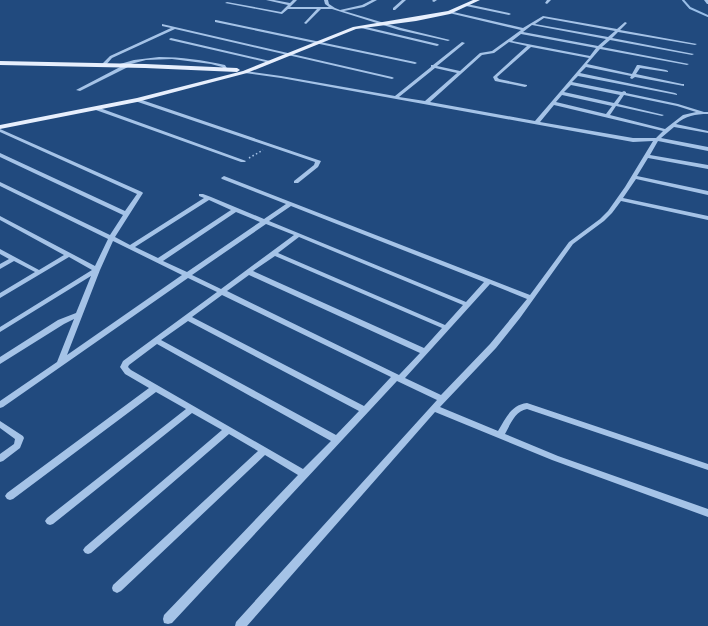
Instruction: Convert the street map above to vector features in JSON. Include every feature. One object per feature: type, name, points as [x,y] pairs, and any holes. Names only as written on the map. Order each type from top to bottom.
[{"type":"main road","points":[[0,128],[138,100],[248,71],[362,27],[450,12],[477,0]]},
{"type":"main road","points":[[0,62],[125,65],[248,71]]},
{"type":"street","points":[[268,0],[289,6],[332,8]]},
{"type":"street","points":[[227,3],[282,13],[295,0]]},
{"type":"street","points":[[326,0],[327,4],[332,8],[340,11],[382,24],[448,40]]},
{"type":"street","points":[[340,11],[363,6],[375,0]]},
{"type":"street","points":[[394,9],[404,0]]},
{"type":"street","points":[[467,4],[509,14]]},
{"type":"street","points":[[306,23],[320,8]]},
{"type":"street","points":[[450,12],[524,29]]},
{"type":"street","points":[[426,103],[481,54],[493,52],[543,17],[695,44]]},
{"type":"street","points":[[216,21],[415,63]]},
{"type":"street","points":[[536,123],[599,48],[625,23]]},
{"type":"street","points":[[531,24],[692,54]]},
{"type":"street","points":[[163,25],[392,78]]},
{"type":"street","points":[[362,27],[437,45]]},
{"type":"street","points":[[103,65],[111,57],[174,28]]},
{"type":"street","points":[[520,32],[687,64]]},
{"type":"street","points":[[171,40],[270,62]]},
{"type":"street","points":[[508,41],[591,57]]},
{"type":"street","points":[[396,98],[433,66],[463,43]]},
{"type":"street","points":[[525,86],[497,80],[495,77],[530,45]]},
{"type":"street","points":[[78,90],[125,65]]},
{"type":"street","points":[[433,66],[459,72]]},
{"type":"street","points":[[584,66],[682,85]]},
{"type":"street","points":[[607,116],[640,66],[666,71]]},
{"type":"street","points":[[248,71],[633,140],[657,139],[708,149]]},
{"type":"street","points":[[577,74],[675,94]]},
{"type":"street","points":[[570,83],[678,105],[706,113]]},
{"type":"street","points":[[561,93],[662,115]]},
{"type":"street","points":[[138,100],[318,161],[318,164],[296,182]]},
{"type":"street","points":[[552,103],[667,130]]},
{"type":"street","points":[[95,108],[243,161]]},
{"type":"street","points":[[240,626],[442,399],[493,346],[531,298],[571,242],[602,220],[620,199],[648,156],[657,139],[677,120],[686,115],[706,113]]},
{"type":"street","points":[[673,125],[708,132]]},
{"type":"street","points":[[0,128],[140,193],[139,197],[126,214],[111,239],[59,363]]},
{"type":"street","points":[[0,155],[126,214]]},
{"type":"street","points":[[648,156],[708,167]]},
{"type":"street","points":[[635,177],[708,193]]},
{"type":"street","points":[[224,178],[531,298]]},
{"type":"street","points":[[0,184],[442,399]]},
{"type":"street","points":[[201,195],[468,305]]},
{"type":"street","points":[[130,248],[209,198]]},
{"type":"street","points":[[620,199],[708,218]]},
{"type":"street","points":[[0,405],[290,204]]},
{"type":"street","points":[[158,261],[236,209]]},
{"type":"street","points":[[0,218],[97,270]]},
{"type":"street","points":[[298,235],[126,363],[124,367],[128,372],[304,474]]},
{"type":"street","points":[[0,252],[39,272]]},
{"type":"street","points":[[274,253],[447,328]]},
{"type":"street","points":[[0,296],[68,255]]},
{"type":"street","points":[[0,267],[13,259]]},
{"type":"street","points":[[0,330],[97,270]]},
{"type":"street","points":[[249,272],[425,352]]},
{"type":"street","points":[[168,619],[365,410],[425,352],[488,282]]},
{"type":"street","points":[[0,361],[61,322],[78,315]]},
{"type":"street","points":[[188,318],[365,410]]},
{"type":"street","points":[[156,341],[337,440]]},
{"type":"street","points":[[10,496],[156,388]]},
{"type":"street","points":[[500,436],[516,408],[527,406],[708,467]]},
{"type":"street","points":[[50,521],[192,408]]},
{"type":"street","points":[[434,408],[555,458],[708,513]]},
{"type":"street","points":[[0,424],[20,438],[17,446],[0,459]]},
{"type":"street","points":[[88,550],[228,430]]},
{"type":"street","points":[[117,588],[264,450]]},
{"type":"waterway","points":[[683,0],[690,8],[708,16]]}]
